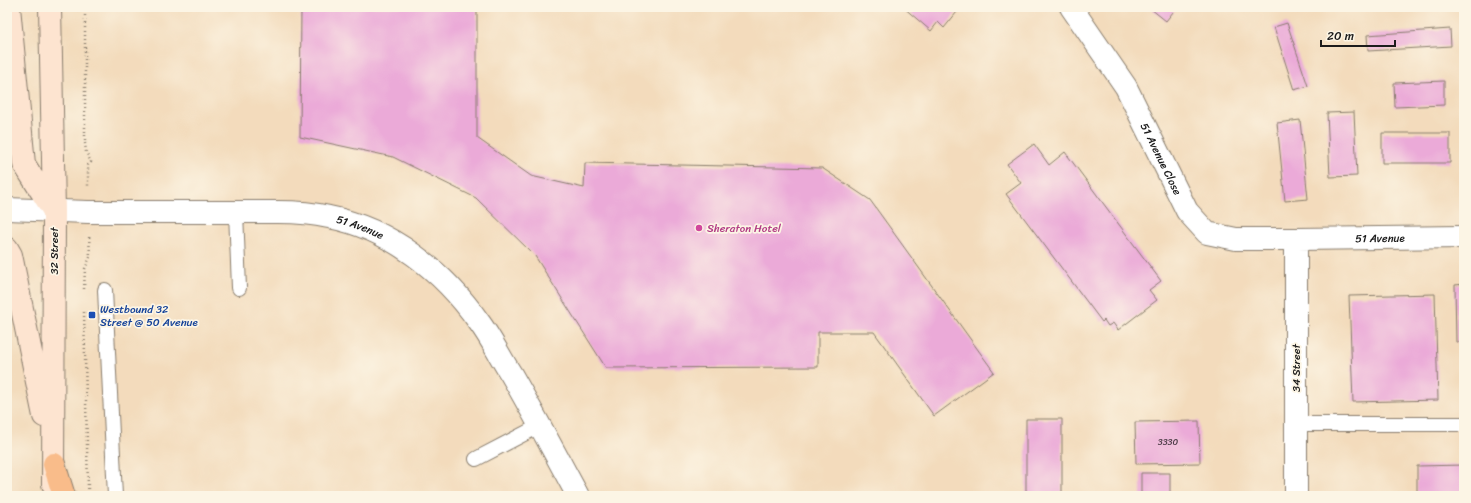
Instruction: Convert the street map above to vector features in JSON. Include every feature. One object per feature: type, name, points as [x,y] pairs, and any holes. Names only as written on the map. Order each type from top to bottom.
[{"type":"main road","points":[[8,7],[24,164],[54,211]]},
{"type":"main road","name":"32 Street","points":[[50,7],[54,211],[53,496]]},
{"type":"main road","points":[[7,248],[11,255],[54,464],[64,496]]},
{"type":"street","name":"51 Avenue Close","points":[[1071,7],[1126,87],[1187,211],[1207,233],[1236,239],[1296,239]]},
{"type":"street","name":"51 Avenue","points":[[7,210],[308,213],[331,217],[382,235],[403,247],[427,264],[446,282],[480,322],[541,425],[578,496]]},
{"type":"street","name":"51 Avenue","points":[[1296,239],[1464,237]]},
{"type":"street","name":"34 Street","points":[[1296,239],[1296,496]]},
{"type":"lane","points":[[236,212],[239,288]]},
{"type":"lane","points":[[105,290],[115,496]]},
{"type":"lane","points":[[1296,424],[1464,424]]},
{"type":"lane","points":[[476,459],[541,425]]},
{"type":"path","points":[[85,7],[85,143],[86,152],[91,162],[88,165]]},
{"type":"path","points":[[84,292],[85,269],[90,257],[89,254]]},
{"type":"path","points":[[84,308],[88,496]]},
{"type":"building","name":"Sheraton Hotel","points":[[301,7],[477,7],[477,138],[531,176],[584,188],[585,163],[822,168],[870,200],[994,372],[934,416],[874,332],[818,332],[818,367],[606,368],[535,256],[476,198],[393,157],[300,137]]},
{"type":"building","points":[[903,7],[961,7],[944,28],[938,22],[931,31]]},
{"type":"building","points":[[1152,7],[1177,7],[1166,21],[1151,9]]},
{"type":"building","points":[[1287,23],[1308,86],[1294,90],[1274,27]]},
{"type":"building","points":[[1450,29],[1451,46],[1368,51],[1367,35]]},
{"type":"building","points":[[1444,81],[1444,105],[1395,107],[1394,83]]},
{"type":"building","points":[[1354,112],[1357,176],[1330,177],[1327,113]]},
{"type":"building","points":[[1300,120],[1308,199],[1285,201],[1277,123]]},
{"type":"building","points":[[1382,133],[1450,133],[1450,163],[1382,163]]},
{"type":"building","points":[[1034,144],[1049,165],[1065,152],[1161,281],[1149,290],[1157,300],[1118,330],[1113,323],[1108,326],[1104,320],[1102,322],[1006,194],[1021,183],[1007,164]]},
{"type":"building","points":[[1464,284],[1464,342],[1456,342],[1455,285]]},
{"type":"building","points":[[1435,294],[1438,400],[1353,402],[1349,296]]},
{"type":"building","points":[[1026,419],[1062,419],[1062,496],[1026,496]]},
{"type":"building","points":[[1199,421],[1200,463],[1136,464],[1135,422]]},
{"type":"building","points":[[1464,465],[1464,496],[1417,496],[1417,466]]},
{"type":"building","points":[[1141,473],[1170,473],[1170,496],[1141,496]]},
{"type":"place","name":"Sheraton Hotel","points":[[699,228]]},
{"type":"place","name":"Westbound 32 Street @ 50 Avenue","points":[[92,315]]}]
